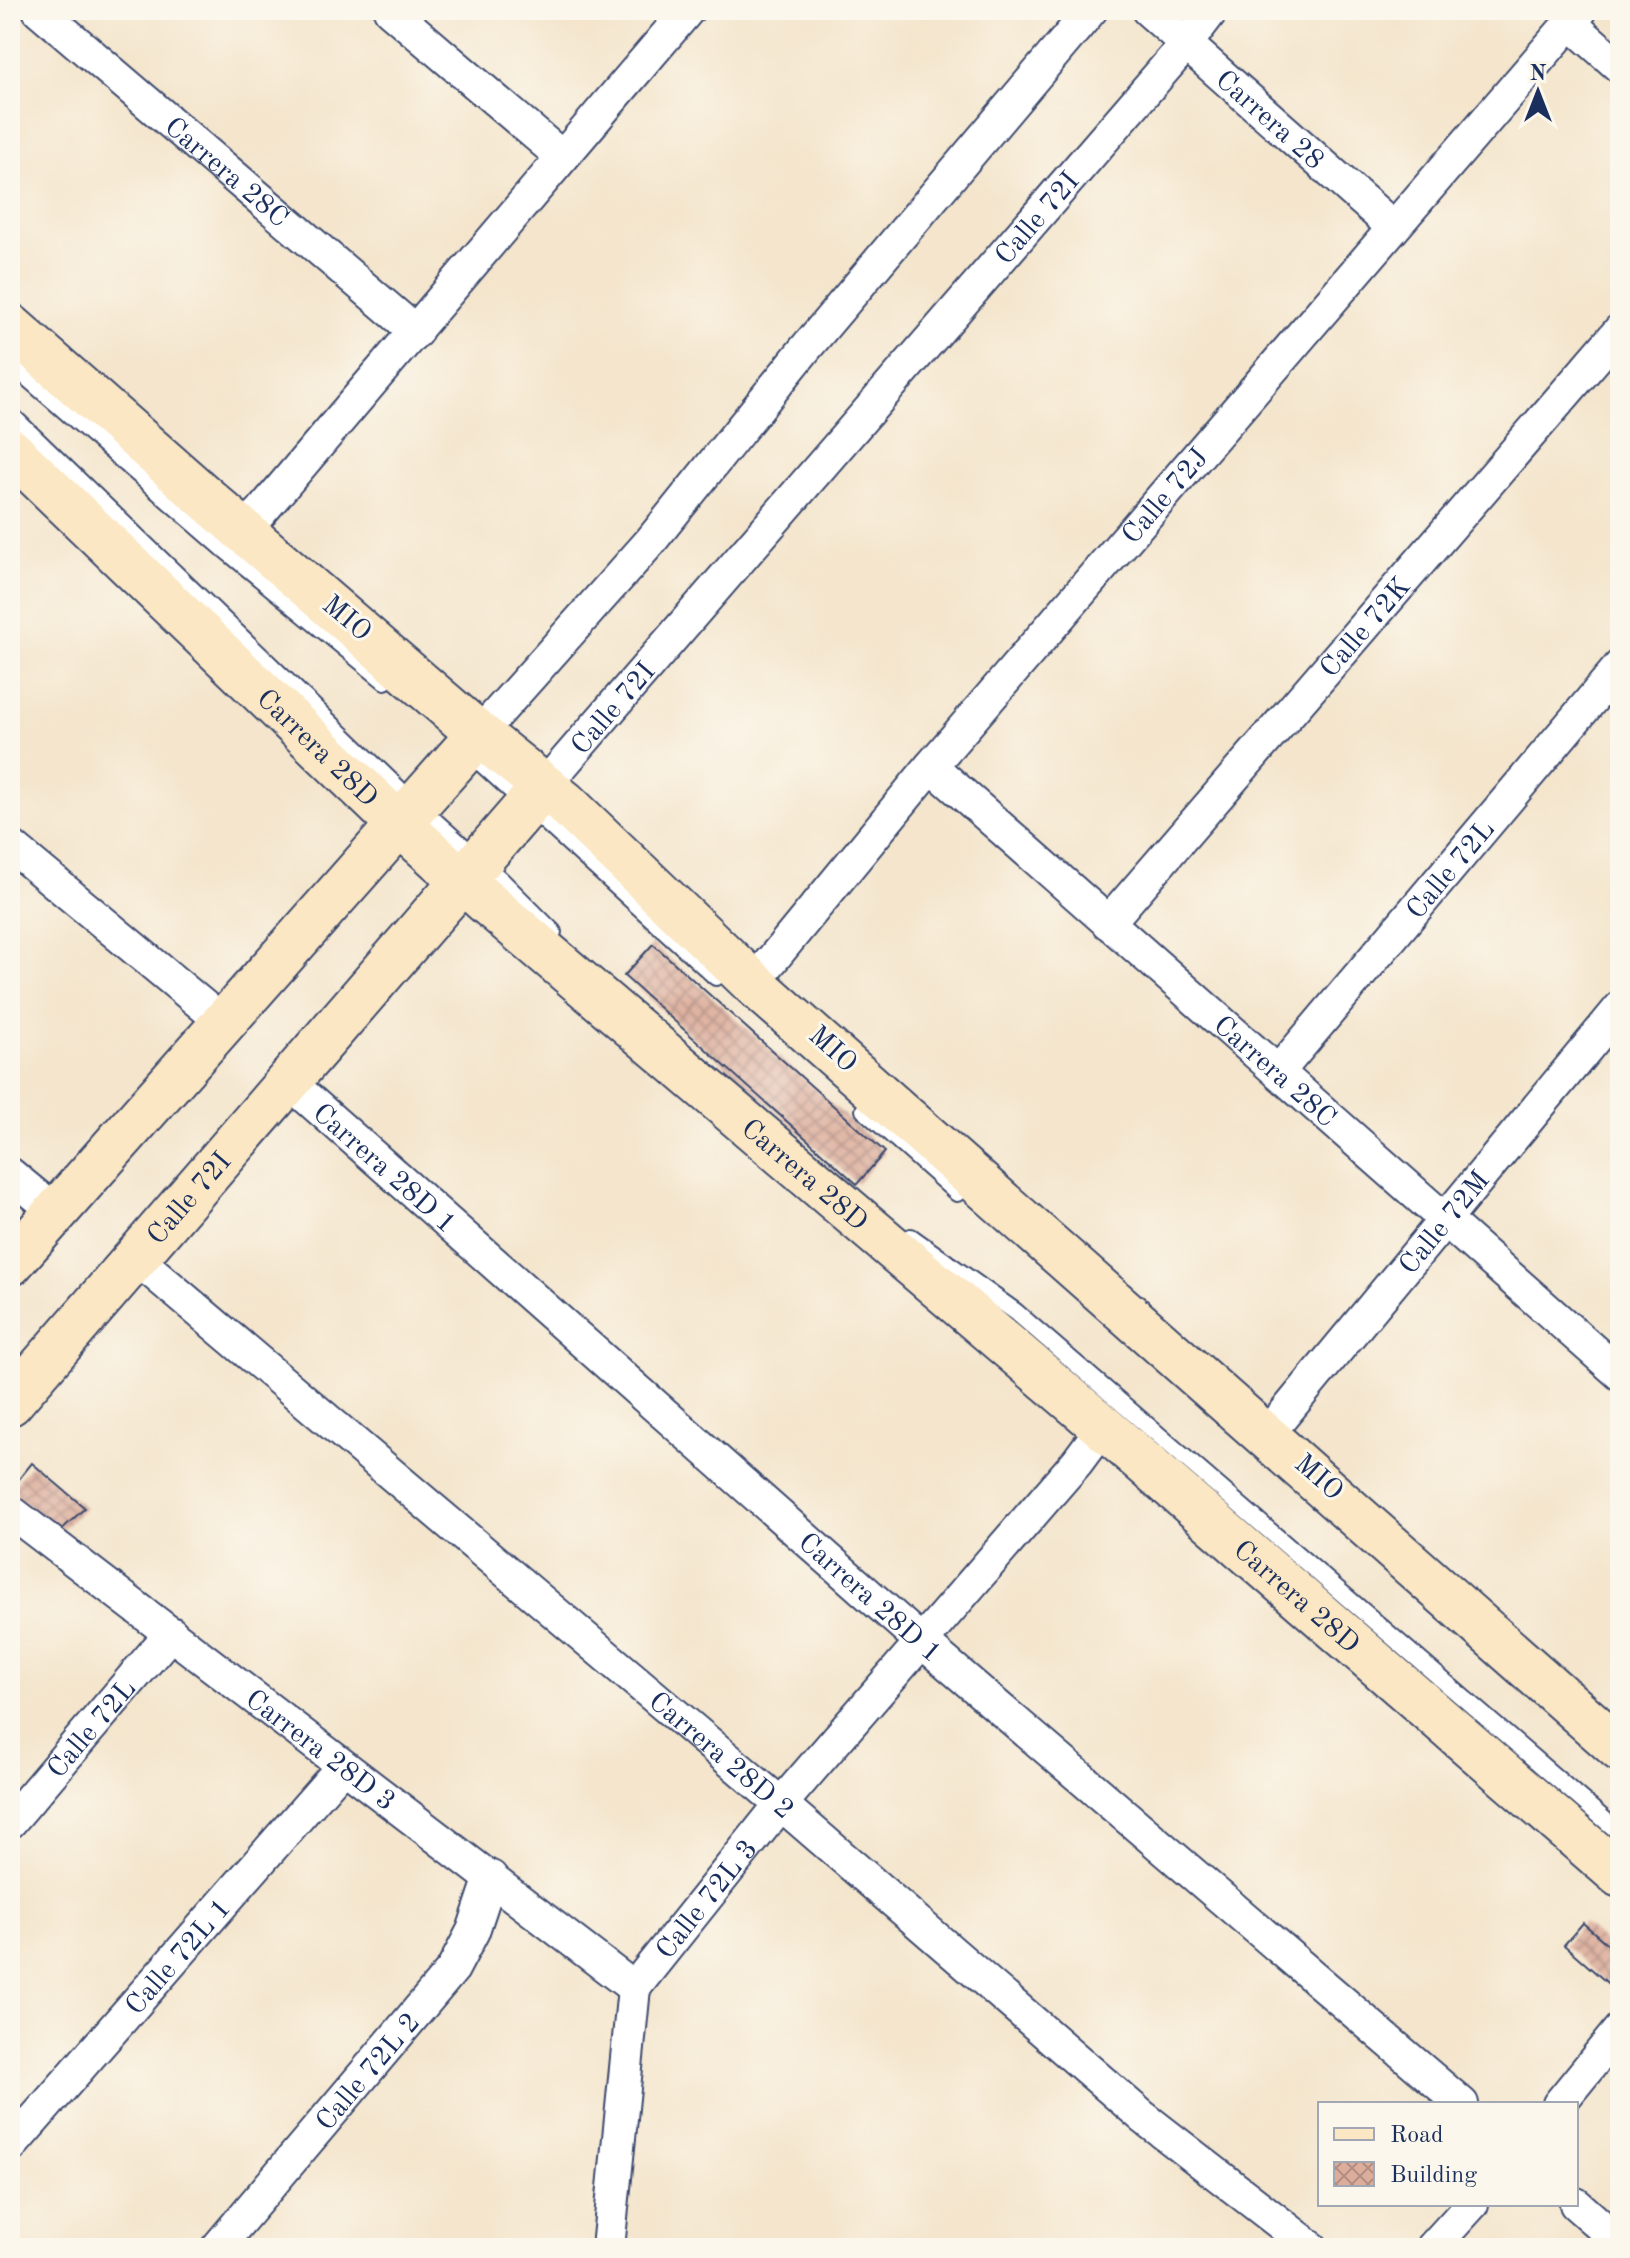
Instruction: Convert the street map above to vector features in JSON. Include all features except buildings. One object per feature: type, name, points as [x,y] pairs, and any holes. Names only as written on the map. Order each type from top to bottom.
[{"type":"street","name":"Carrera 28C","points":[[39,10],[416,332]]},
{"type":"street","points":[[390,10],[562,157]]},
{"type":"street","points":[[242,530],[416,332],[688,10]]},
{"type":"street","points":[[10,1264],[408,814],[465,739],[650,542],[805,349],[1091,10]]},
{"type":"street","name":"Carrera 28","points":[[1148,10],[1393,227]]},
{"type":"street","name":"Calle 72I","points":[[10,1403],[1186,44],[1212,10]]},
{"type":"street","points":[[1575,17],[1620,67]]},
{"type":"street","name":"Calle 72J","points":[[743,988],[1575,17]]},
{"type":"street","points":[[10,326],[242,530],[465,739],[536,796],[743,988],[1266,1436],[1620,1749]]},
{"type":"street","name":"Calle 72K","points":[[1108,923],[1620,330]]},
{"type":"street","name":"Carrera 28D","points":[[10,450],[471,870],[1103,1427],[1620,1875]]},
{"type":"street","name":"Calle 72L","points":[[1278,1072],[1620,666]]},
{"type":"street","name":"Carrera 28C","points":[[931,766],[1444,1219],[1615,1358]]},
{"type":"street","points":[[10,845],[224,1023]]},
{"type":"street","name":"Calle 72M","points":[[1266,1436],[1620,1008]]},
{"type":"street","name":"Carrera 28D 1","points":[[288,1081],[921,1641],[1460,2102]]},
{"type":"street","points":[[10,1174],[56,1212]]},
{"type":"street","name":"Carrera 28D 2","points":[[136,1258],[781,1804],[1143,2117],[1312,2248]]},
{"type":"street","name":"Calle 72L 3","points":[[634,1988],[781,1804],[1077,1462],[1103,1427]]},
{"type":"street","name":"Carrera 28D 3","points":[[10,1511],[634,1988]]},
{"type":"street","name":"Calle 72L","points":[[10,1822],[171,1633]]},
{"type":"street","name":"Calle 72L 1","points":[[10,2147],[343,1766]]},
{"type":"street","name":"Calle 72L 2","points":[[217,2248],[453,1969],[473,1931],[491,1877]]},
{"type":"street","points":[[608,2248],[634,1988]]},
{"type":"street","points":[[1561,2102],[1620,2029]]},
{"type":"street","points":[[1432,2248],[1470,2206]]},
{"type":"street","points":[[1578,2206],[1620,2243]]},
{"type":"lane","name":"MIO","points":[[10,363],[223,548],[401,695]]},
{"type":"lane","points":[[10,414],[408,814]]},
{"type":"lane","points":[[471,870],[564,944]]},
{"type":"lane","points":[[586,965],[790,1144],[875,1211]]},
{"type":"lane","name":"MIO","points":[[851,1098],[969,1203]]},
{"type":"lane","points":[[901,1229],[1016,1312],[1620,1833]]}]
